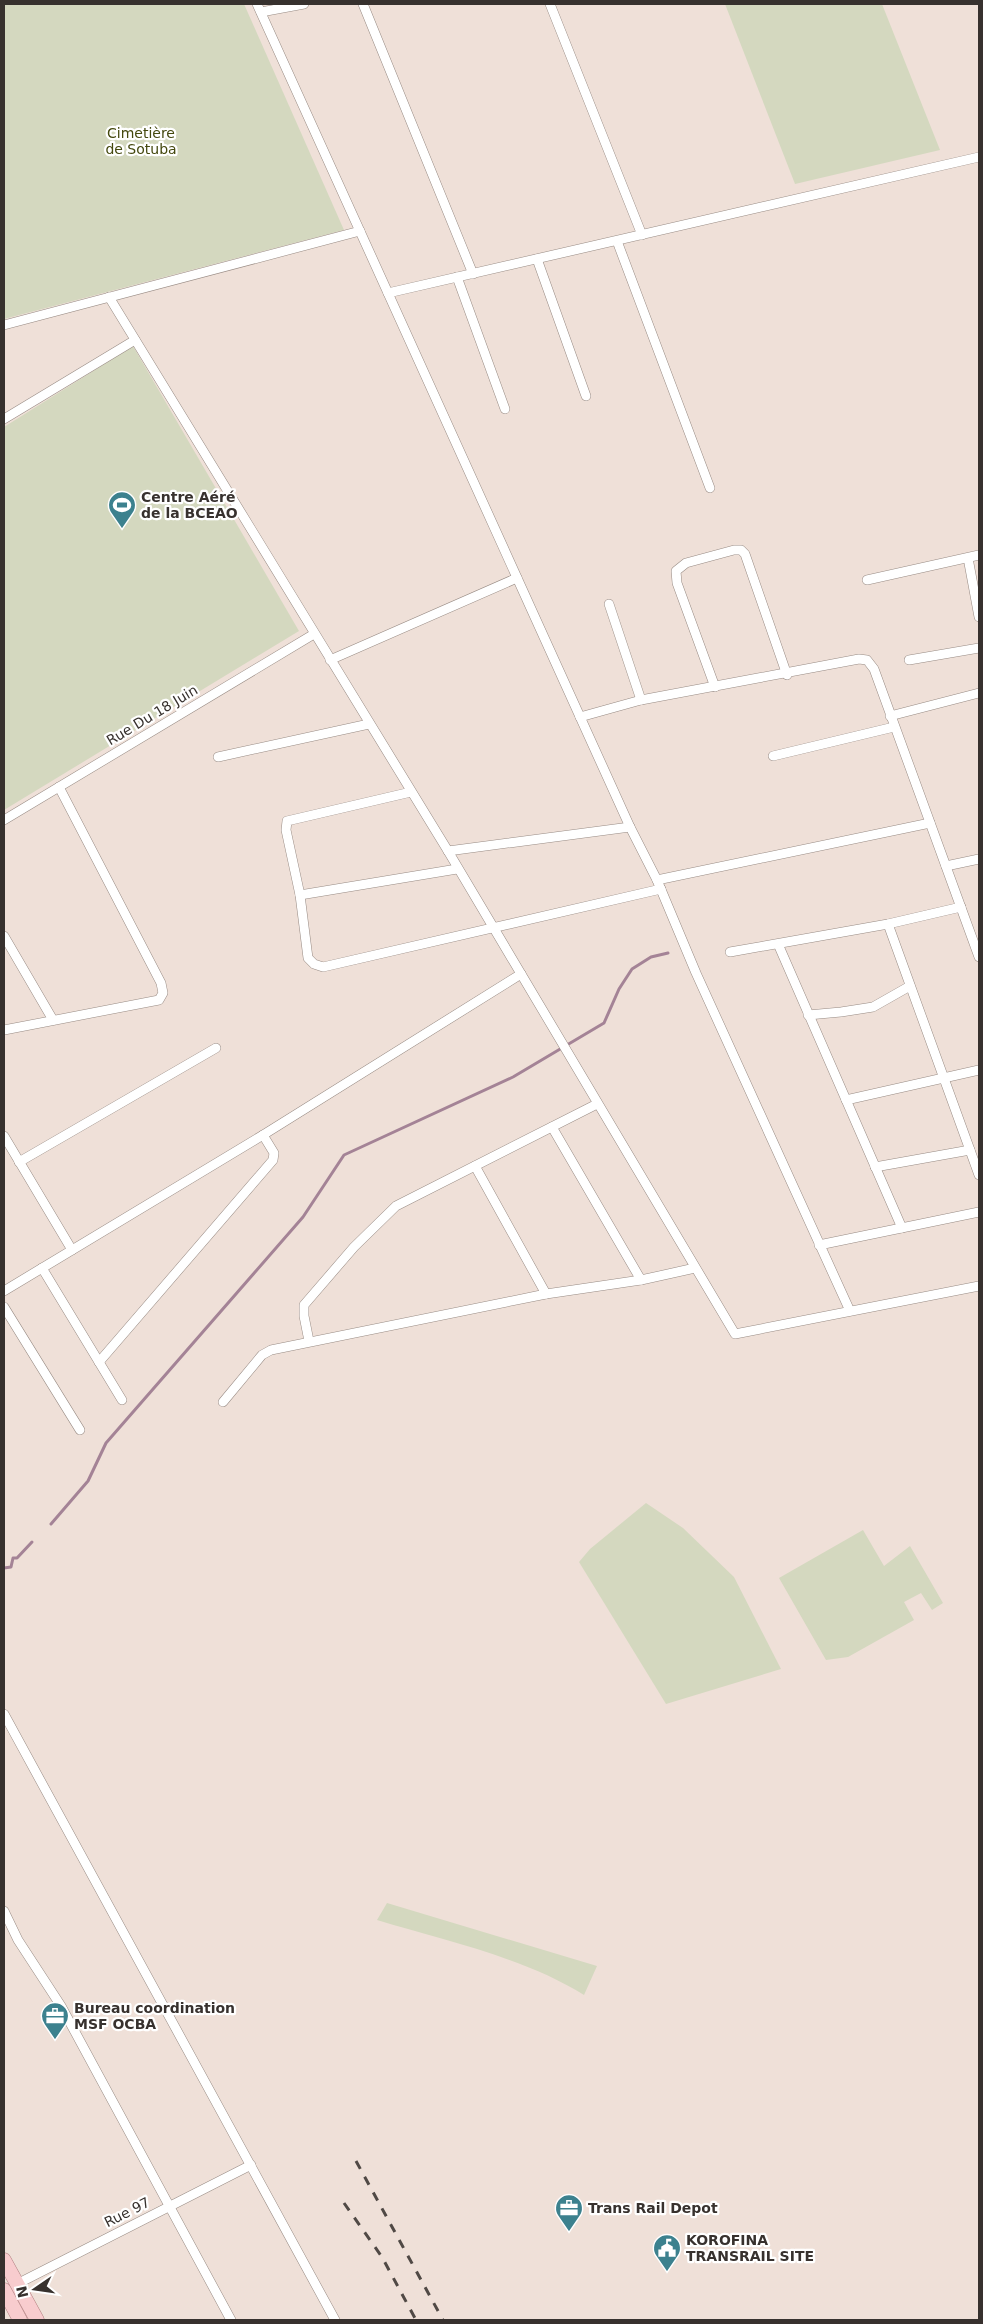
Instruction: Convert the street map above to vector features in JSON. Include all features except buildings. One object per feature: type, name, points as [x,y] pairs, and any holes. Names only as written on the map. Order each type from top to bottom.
[{"type":"main road","points":[[4,2260],[37,2320]]},
{"type":"main road","points":[[4,2290],[20,2320]]},
{"type":"street","points":[[304,4],[259,8],[630,827],[657,880],[850,1311]]},
{"type":"street","points":[[363,4],[473,274]]},
{"type":"street","points":[[550,4],[642,235]]},
{"type":"street","points":[[388,293],[979,157]]},
{"type":"street","points":[[4,325],[360,231]]},
{"type":"street","points":[[616,241],[710,488]]},
{"type":"street","points":[[537,259],[586,396]]},
{"type":"street","points":[[458,277],[505,409]]},
{"type":"street","points":[[109,297],[448,851],[735,1334],[979,1286]]},
{"type":"street","points":[[4,419],[135,340]]},
{"type":"street","points":[[715,687],[677,583],[676,570],[686,563],[734,550],[741,550],[745,554],[787,674]]},
{"type":"street","points":[[867,580],[979,555]]},
{"type":"street","points":[[968,558],[979,617]]},
{"type":"street","points":[[330,660],[517,578]]},
{"type":"street","points":[[609,604],[641,700]]},
{"type":"street","name":"Rue Du 18 Juin","points":[[4,820],[314,634]]},
{"type":"street","points":[[910,660],[979,648]]},
{"type":"street","points":[[580,717],[641,700],[859,659],[867,660],[874,669],[979,957]]},
{"type":"street","points":[[890,716],[979,693]]},
{"type":"street","points":[[218,757],[369,724]]},
{"type":"street","points":[[773,756],[894,727]]},
{"type":"street","points":[[4,1030],[159,1000],[163,993],[161,983],[59,786]]},
{"type":"street","points":[[411,792],[287,821],[286,830],[300,895],[308,958],[314,964],[323,967],[661,889]]},
{"type":"street","points":[[657,880],[930,823]]},
{"type":"street","points":[[448,851],[630,827]]},
{"type":"street","points":[[946,866],[979,859]]},
{"type":"street","points":[[300,895],[457,869]]},
{"type":"street","points":[[730,952],[888,924],[961,906]]},
{"type":"street","points":[[888,924],[979,1175]]},
{"type":"street","points":[[4,936],[53,1020]]},
{"type":"street","points":[[778,944],[902,1228]]},
{"type":"street","points":[[4,1291],[262,1135],[521,974]]},
{"type":"street","points":[[808,1014],[841,1012],[873,1007],[910,986]]},
{"type":"street","points":[[19,1162],[216,1048]]},
{"type":"street","points":[[846,1100],[979,1070]]},
{"type":"street","points":[[310,1341],[304,1316],[304,1305],[354,1247],[396,1206],[597,1104]]},
{"type":"street","points":[[552,1127],[641,1280]]},
{"type":"street","points":[[99,1362],[274,1160],[274,1153],[262,1135]]},
{"type":"street","points":[[4,1136],[72,1250]]},
{"type":"street","points":[[875,1167],[970,1150]]},
{"type":"street","points":[[474,1166],[546,1294]]},
{"type":"street","points":[[819,1245],[979,1212]]},
{"type":"street","points":[[42,1268],[122,1400]]},
{"type":"street","points":[[223,1402],[262,1355],[271,1350],[546,1294],[641,1280],[696,1268]]},
{"type":"street","points":[[4,1307],[80,1430]]},
{"type":"street","points":[[4,1714],[335,2320]]},
{"type":"street","points":[[4,1911],[18,1940],[61,2006],[231,2320]]},
{"type":"street","points":[[4,1927],[18,1940]]},
{"type":"street","name":"Rue 97","points":[[17,2284],[251,2164]]},
{"type":"green space","name":"Cimetière de Sotuba","points":[[4,4],[244,4],[344,230],[4,319]]},
{"type":"green space","points":[[725,4],[882,4],[940,150],[795,184]]},
{"type":"green space","name":"Centre Aéré de la BCEAO","points":[[133,346],[299,631],[4,810],[4,427]]},
{"type":"green space","points":[[646,1503],[683,1528],[734,1577],[781,1669],[666,1704],[579,1562],[590,1549]]},
{"type":"green space","points":[[863,1530],[884,1566],[910,1546],[943,1603],[932,1610],[921,1593],[904,1602],[914,1620],[848,1657],[826,1660],[779,1578]]},
{"type":"green space","points":[[387,1903],[597,1966],[584,1995],[536,1970],[510,1960],[377,1920]]},
{"type":"waterway","points":[[51,1524],[88,1481],[106,1443],[303,1217],[344,1155],[513,1077],[604,1023],[619,989],[632,969],[651,957],[668,953]]},
{"type":"waterway","points":[[4,1568],[11,1567],[13,1558],[17,1558],[32,1542]]},
{"type":"railway","points":[[356,2161],[443,2320]]},
{"type":"railway","points":[[344,2203],[382,2257],[416,2320]]},
{"type":"place","name":"Centre Aéré de la BCEAO","points":[[122,529]]},
{"type":"place","name":"Bureau coordination MSF OCBA","points":[[55,2040]]},
{"type":"place","name":"Trans Rail Depot","points":[[569,2232]]},
{"type":"place","name":"KOROFINA TRANSRAIL SITE","points":[[667,2272]]}]
